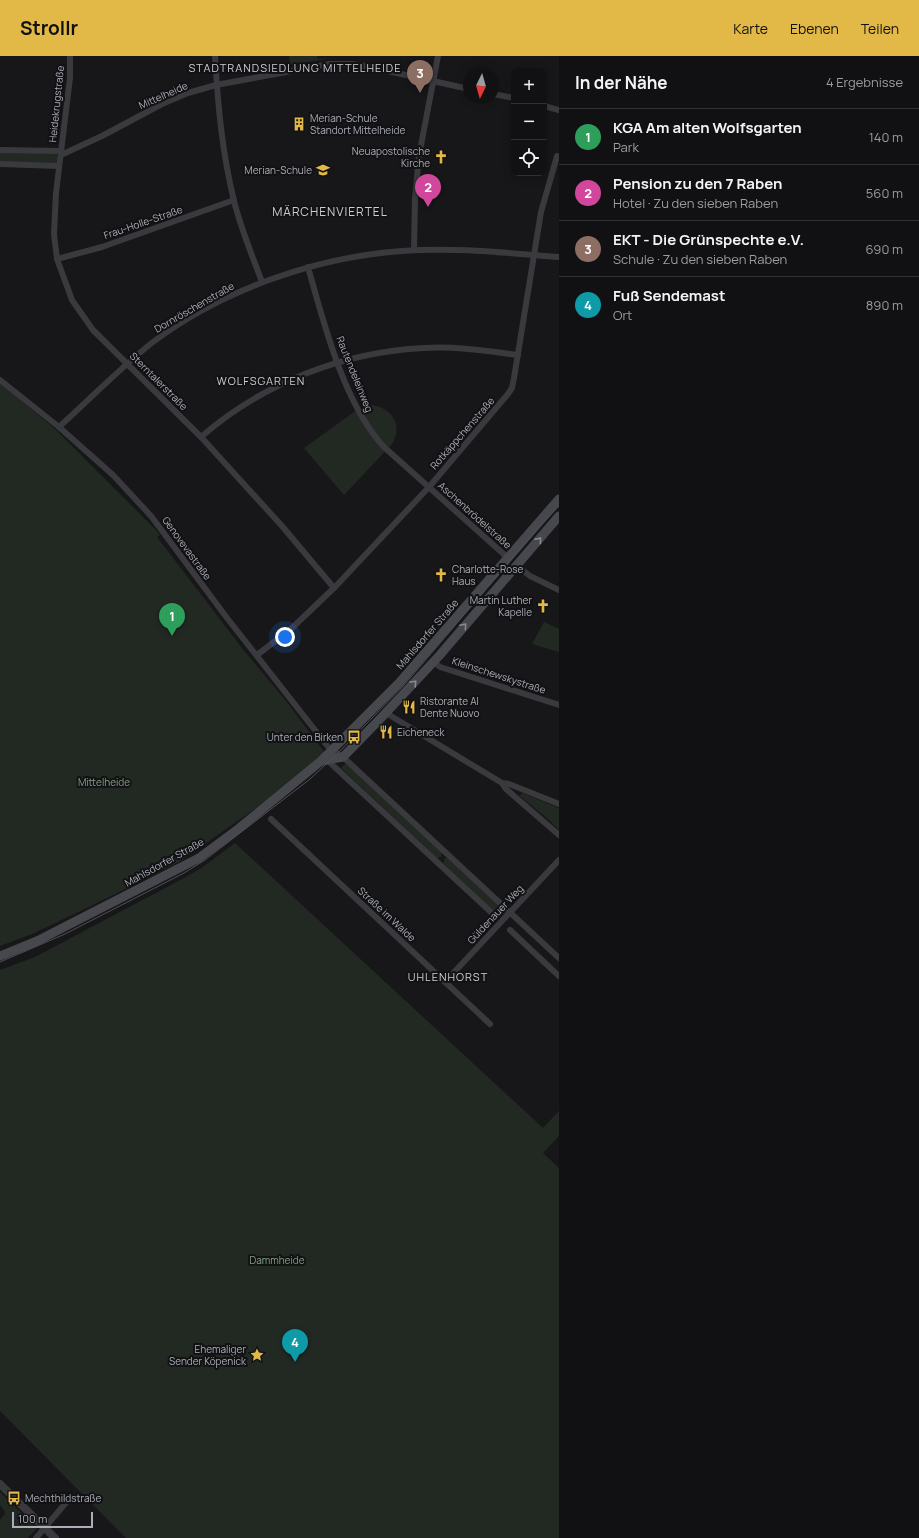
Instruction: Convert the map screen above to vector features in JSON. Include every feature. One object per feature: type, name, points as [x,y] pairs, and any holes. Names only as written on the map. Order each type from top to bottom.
[{"type":"main road","name":"Mahlsdorfer Straße","points":[[0,956],[37,941],[199,858],[238,829],[324,759],[399,682],[559,499]]},
{"type":"main road","points":[[343,757],[434,662],[559,516]]},
{"type":"main road","points":[[508,558],[516,565]]},
{"type":"main road","name":"Mahlsdorfer Straße","points":[[324,759],[343,757]]},
{"type":"street","name":"Heidekrugstraße","points":[[61,152],[70,78],[70,56]]},
{"type":"street","points":[[215,56],[221,136],[234,200],[244,234],[262,282]]},
{"type":"street","points":[[414,250],[416,179],[421,141],[438,56]]},
{"type":"street","name":"Mittelheide","points":[[0,150],[69,151],[95,140],[162,104],[188,94],[216,85],[330,64],[365,66],[463,88]]},
{"type":"street","points":[[499,95],[511,97]]},
{"type":"street","points":[[547,107],[559,110]]},
{"type":"street","name":"Sterntalerstraße","points":[[61,152],[54,217],[54,241],[57,259],[69,293],[77,308],[93,330],[201,437],[282,526],[334,588]]},
{"type":"street","name":"Rotkäppchenstraße","points":[[257,655],[291,629],[334,588],[429,487],[512,388],[544,201],[557,156]]},
{"type":"street","points":[[0,164],[59,166]]},
{"type":"street","name":"Frau-Holle-Straße","points":[[57,259],[102,247],[234,200]]},
{"type":"street","name":"Dornröschenstraße","points":[[58,427],[127,364],[154,342],[216,303],[262,282],[308,267],[362,256],[414,250],[480,251],[559,257]]},
{"type":"street","name":"Rautendeleinweg","points":[[308,267],[320,309],[338,362],[359,412],[370,431],[384,447],[429,487]]},
{"type":"street","points":[[201,437],[232,412],[264,393],[301,375],[338,362],[384,352],[425,348],[473,349],[518,355]]},
{"type":"street","name":"Genovevastraße","points":[[0,380],[58,427],[113,475],[151,516],[226,618],[257,655],[329,748],[343,757]]},
{"type":"street","name":"Aschenbrödelstraße","points":[[429,487],[508,558]]},
{"type":"street","points":[[516,565],[530,576],[559,590]]},
{"type":"street","name":"Kleinschewskystraße","points":[[434,662],[440,667],[559,705]]},
{"type":"street","points":[[386,713],[502,783],[559,804]]},
{"type":"street","points":[[343,757],[559,958]]},
{"type":"street","points":[[324,759],[493,914]]},
{"type":"street","points":[[502,783],[506,789],[559,835]]},
{"type":"street","name":"Straße im Walde","points":[[271,819],[490,1024]]},
{"type":"street","name":"Güldenauer Weg","points":[[445,982],[559,860]]},
{"type":"street","points":[[510,930],[559,976]]},
{"type":"street","points":[[0,1484],[55,1538]]},
{"type":"street","points":[[36,1538],[70,1498]]},
{"type":"green space","points":[[289,56],[317,56],[318,59],[326,59],[282,66],[281,65],[290,64]]},
{"type":"green space","points":[[0,152],[57,153],[57,162],[0,162]]},
{"type":"green space","name":"Mittelheide","points":[[0,383],[55,429],[155,529],[160,535],[157,537],[325,753],[252,811],[179,862],[32,934],[0,946]]},
{"type":"green space","points":[[371,405],[384,409],[394,418],[397,430],[395,437],[392,444],[344,495],[304,448],[354,412]]},
{"type":"green space","points":[[544,622],[559,629],[559,652],[532,644]]},
{"type":"green space","points":[[346,763],[442,852],[441,857],[437,858],[341,768]]},
{"type":"green space","points":[[522,793],[559,808],[559,830],[520,796]]},
{"type":"green space","name":"Dammheide","points":[[235,843],[543,1128],[559,1111],[559,1136],[543,1153],[559,1168],[559,1538],[126,1538],[0,1411],[0,970],[35,957],[184,878],[200,869]]},
{"type":"green space","points":[[445,858],[447,858],[506,912],[500,918],[443,863]]},
{"type":"green space","points":[[0,1492],[37,1528],[28,1538],[0,1538],[0,1520],[5,1512],[0,1505]]},
{"type":"tram line","points":[[0,962],[65,934],[184,873],[205,860],[310,779],[338,753],[405,684],[539,527],[559,506]]},
{"type":"place","name":"EKT - Die Grünspechte e.V.","points":[[420,93]]},
{"type":"place","name":"Merian-Schule Standort Mittelheide","points":[[299,124]]},
{"type":"place","name":"Neuapostolische Kirche","points":[[441,157]]},
{"type":"place","name":"Merian-Schule","points":[[323,170]]},
{"type":"place","name":"Pension zu den 7 Raben","points":[[428,207]]},
{"type":"place","name":"Charlotte-Rose Haus","points":[[441,575]]},
{"type":"place","name":"Martin Luther Kapelle","points":[[543,606]]},
{"type":"place","name":"KGA Am alten Wolfsgarten","points":[[172,636]]},
{"type":"place","name":"Ristorante Al Dente Nuovo","points":[[409,707]]},
{"type":"place","name":"Eicheneck","points":[[386,732]]},
{"type":"place","name":"Unter den Birken","points":[[354,737]]},
{"type":"place","name":"Ehemaliger Sender Köpenick","points":[[257,1355]]},
{"type":"place","name":"Fuß Sendemast","points":[[295,1362]]},
{"type":"place","name":"Mechthildstraße","points":[[14,1498]]},
{"type":"district","name":"STADTRANDSIEDLUNG MITTELHEIDE","points":[[295,68]]},
{"type":"district","name":"MÄRCHENVIERTEL","points":[[330,212]]},
{"type":"district","name":"WOLFSGARTEN","points":[[261,381]]},
{"type":"district","name":"UHLENHORST","points":[[448,977]]}]
